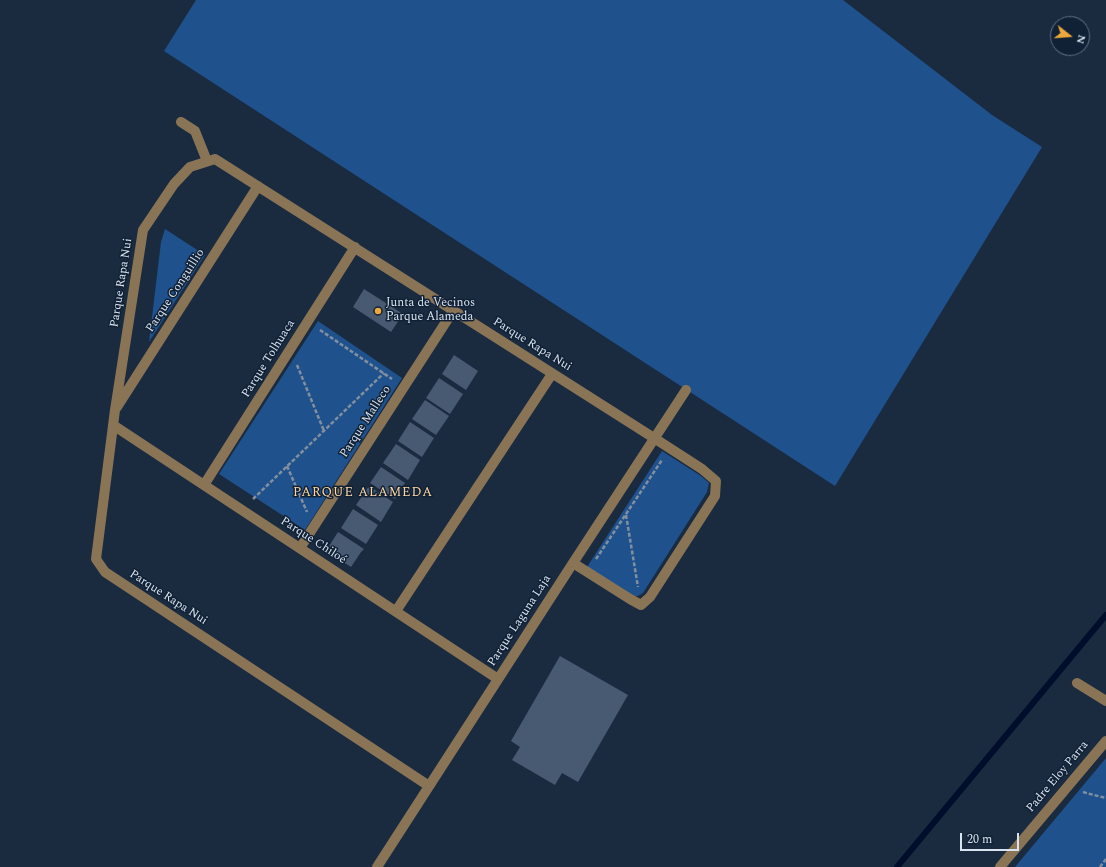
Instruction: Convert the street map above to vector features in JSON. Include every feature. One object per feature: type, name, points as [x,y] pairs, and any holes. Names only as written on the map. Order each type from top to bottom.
[{"type":"street","points":[[181,122],[195,131],[207,161]]},
{"type":"street","name":"Parque Rapa Nui","points":[[429,786],[105,572],[96,560],[115,410],[143,230],[174,184],[190,167],[215,159],[670,448],[702,469],[716,481],[715,496],[650,597],[641,605]]},
{"type":"street","name":"Parque Conguillio","points":[[115,410],[258,186]]},
{"type":"street","name":"Parque Tolhuaca","points":[[204,485],[355,247]]},
{"type":"street","name":"Parque Malleco","points":[[300,548],[453,311]]},
{"type":"street","points":[[396,611],[552,374]]},
{"type":"street","name":"Parque Laguna Laja","points":[[377,867],[498,678],[686,390]]},
{"type":"street","name":"Parque Chiloé","points":[[113,425],[498,678]]},
{"type":"street","points":[[573,563],[641,605]]},
{"type":"street","points":[[1077,683],[1106,701]]},
{"type":"street","name":"Padre Eloy Parra","points":[[1000,867],[1106,741]]},
{"type":"path","points":[[308,322],[404,387]]},
{"type":"path","points":[[290,349],[324,431]]},
{"type":"path","points":[[242,509],[384,373]]},
{"type":"path","points":[[588,572],[670,448]]},
{"type":"path","points":[[287,466],[313,527]]},
{"type":"path","points":[[626,515],[641,605]]},
{"type":"path","points":[[1068,786],[1106,798]]},
{"type":"path","points":[[1100,867],[1106,859]]},
{"type":"shaded area","points":[[196,0],[843,0],[992,115],[1042,147],[835,486],[164,51]]},
{"type":"shaded area","points":[[165,229],[205,255],[149,342],[161,242]]},
{"type":"shaded area","points":[[318,321],[402,378],[305,530],[219,474]]},
{"type":"shaded area","points":[[662,451],[701,476],[709,483],[707,492],[643,593],[638,596],[631,596],[587,567]]},
{"type":"shaded area","points":[[1106,758],[1106,867],[1015,867]]},
{"type":"building","name":"Junta de Vecinos Parque Alameda","points":[[364,289],[403,314],[391,332],[353,307]]},
{"type":"building","points":[[454,355],[478,371],[466,390],[442,374]]},
{"type":"building","points":[[439,378],[463,394],[450,414],[426,398]]},
{"type":"building","points":[[425,400],[449,416],[436,435],[412,419]]},
{"type":"building","points":[[410,422],[434,438],[422,457],[398,441]]},
{"type":"building","points":[[396,444],[420,460],[408,480],[383,463]]},
{"type":"building","points":[[381,467],[405,483],[395,499],[370,483]]},
{"type":"building","points":[[369,486],[393,502],[381,522],[356,505]]},
{"type":"building","points":[[353,509],[378,525],[366,544],[341,528]]},
{"type":"building","points":[[338,532],[364,549],[351,567],[326,551]]},
{"type":"building","points":[[560,656],[628,695],[578,782],[562,773],[555,785],[512,760],[520,747],[511,741]]},
{"type":"waterway","points":[[897,867],[1106,615]]},
{"type":"place","name":"Junta de Vecinos Parque Alameda","points":[[378,311]]},
{"type":"district","name":"PARQUE ALAMEDA","points":[[363,493]]}]
